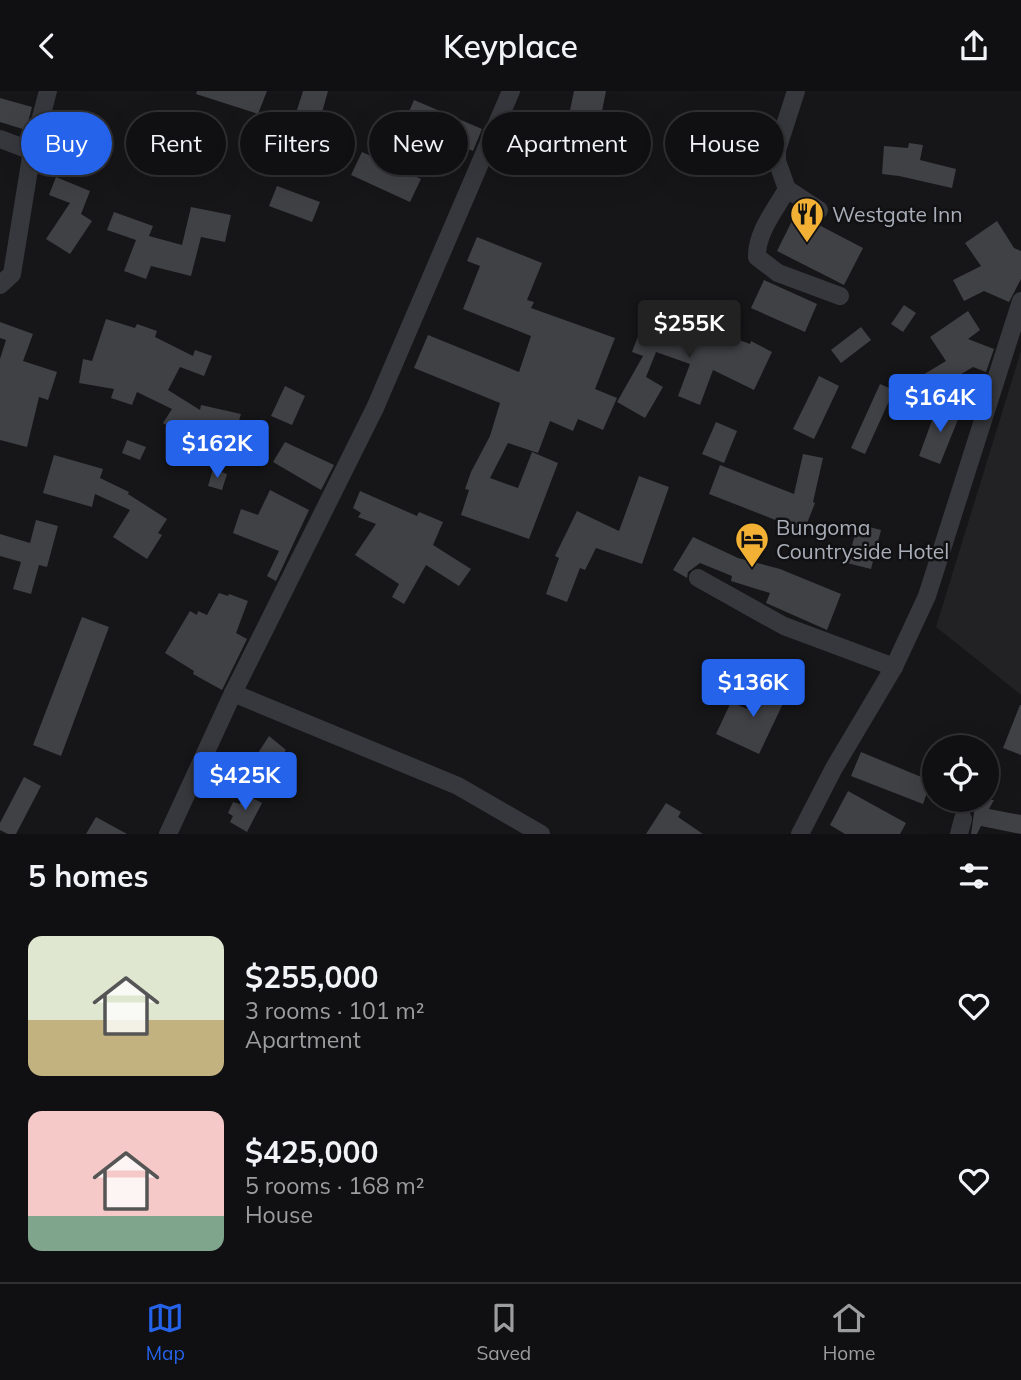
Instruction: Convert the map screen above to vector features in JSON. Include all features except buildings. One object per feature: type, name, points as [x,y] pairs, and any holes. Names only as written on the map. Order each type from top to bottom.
[{"type":"street","points":[[42,112],[48,91]]},
{"type":"street","points":[[168,834],[233,693],[375,408],[511,91]]},
{"type":"street","points":[[796,91],[777,161],[787,189],[819,210]]},
{"type":"street","points":[[0,139],[21,147]]},
{"type":"street","points":[[0,285],[12,274],[28,175]]},
{"type":"street","points":[[787,189],[761,235],[756,248],[757,257],[778,273],[840,296]]},
{"type":"street","points":[[800,834],[834,768],[894,667],[927,596],[1021,301]]},
{"type":"street","points":[[698,578],[784,625],[894,667]]},
{"type":"street","points":[[233,693],[458,786],[541,834]]},
{"type":"shaded area","points":[[1021,351],[1021,695],[936,627]]},
{"type":"place","name":"Westgate Inn","points":[[807,244]]},
{"type":"place","name":"Bungoma Countryside Hotel","points":[[752,569]]}]
